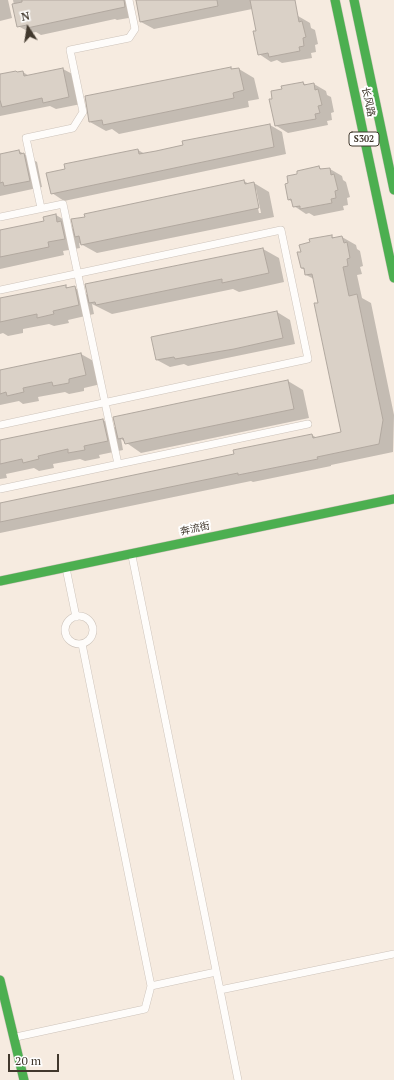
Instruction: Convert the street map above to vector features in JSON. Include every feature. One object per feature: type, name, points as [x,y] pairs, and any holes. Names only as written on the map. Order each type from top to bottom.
[{"type":"street","name":"长风路","points":[[335,0],[394,278]]},
{"type":"street","name":"长风路","points":[[354,0],[394,190]]},
{"type":"street","name":"奔流街","points":[[0,581],[394,499]]},
{"type":"street","points":[[0,980],[24,1080]]},
{"type":"lane","points":[[40,208],[26,138],[73,128],[83,112],[70,50],[129,38],[135,28],[129,0]]},
{"type":"lane","points":[[0,217],[63,204],[118,464]]},
{"type":"lane","points":[[0,290],[281,230],[308,359],[0,424]]},
{"type":"lane","points":[[0,489],[308,424]]},
{"type":"lane","points":[[131,554],[238,1080]]},
{"type":"lane","points":[[66,568],[76,617]]},
{"type":"lane","points":[[76,617],[84,617],[89,620],[93,630],[89,640],[82,644],[74,644],[66,636],[66,626],[69,621],[76,617]]},
{"type":"lane","points":[[14,1038],[145,1009],[151,986],[82,644]]},
{"type":"lane","points":[[220,990],[394,954]]},
{"type":"lane","points":[[151,986],[216,972]]},
{"type":"building","points":[[22,0],[124,0],[125,7],[27,28],[27,25],[17,27],[12,4],[22,2]]},
{"type":"building","points":[[136,0],[217,0],[218,6],[140,22]]},
{"type":"building","points":[[250,0],[295,0],[299,22],[302,21],[306,37],[303,38],[304,46],[299,47],[300,51],[269,57],[268,53],[258,55],[253,31],[256,31]]},
{"type":"building","points":[[231,67],[231,69],[239,68],[244,90],[233,93],[234,98],[103,125],[102,120],[89,122],[85,96]]},
{"type":"building","points":[[63,68],[69,97],[43,103],[42,98],[2,107],[0,100],[0,74],[23,71],[24,76]]},
{"type":"building","points":[[303,82],[304,85],[314,83],[315,90],[318,89],[322,105],[318,106],[320,113],[315,114],[316,119],[275,126],[269,99],[272,99],[271,91],[282,89],[281,86]]},
{"type":"building","points":[[270,124],[274,147],[51,194],[46,173],[65,169],[64,164],[138,149],[139,154],[156,151],[183,145],[182,141]]},
{"type":"building","points":[[19,150],[20,154],[24,153],[30,181],[4,186],[3,182],[0,183],[0,154]]},
{"type":"building","points":[[319,166],[320,169],[330,168],[331,175],[334,174],[338,190],[335,191],[336,198],[331,199],[332,203],[300,209],[300,206],[293,207],[291,199],[288,200],[285,184],[288,183],[287,176],[297,174],[297,171]]},
{"type":"building","points":[[244,180],[245,184],[254,182],[259,208],[81,245],[79,236],[75,237],[71,219],[85,217],[84,214]]},
{"type":"building","points":[[56,214],[57,222],[61,221],[65,239],[48,242],[49,247],[0,257],[0,230],[44,221],[43,217]]},
{"type":"building","points":[[332,235],[332,238],[342,236],[344,243],[347,242],[350,258],[347,259],[348,266],[343,267],[349,296],[357,294],[383,420],[379,444],[317,457],[318,459],[238,475],[238,473],[0,522],[0,503],[234,454],[233,450],[312,434],[313,438],[341,432],[314,303],[318,303],[312,274],[305,275],[304,268],[301,268],[297,252],[301,252],[299,245],[310,242],[309,239]]},
{"type":"building","points":[[263,248],[269,273],[222,283],[222,279],[96,305],[95,302],[89,303],[85,284]]},
{"type":"building","points":[[66,285],[66,288],[75,286],[79,305],[53,311],[54,314],[37,318],[37,314],[0,322],[0,298]]},
{"type":"building","points":[[277,311],[283,338],[234,349],[175,359],[174,357],[156,360],[151,337]]},
{"type":"building","points":[[81,353],[86,375],[69,379],[69,383],[53,386],[52,382],[23,388],[24,392],[7,396],[6,392],[0,394],[0,370]]},
{"type":"building","points":[[288,380],[294,409],[125,444],[123,438],[118,439],[113,417]]},
{"type":"building","points":[[103,419],[108,441],[84,446],[85,450],[68,453],[68,449],[38,456],[39,459],[23,463],[22,459],[0,464],[0,440]]},
{"type":"traffic: fast","points":[[335,0],[394,278]]},
{"type":"traffic: fast","points":[[354,0],[394,190]]},
{"type":"traffic: fast","points":[[0,581],[394,499]]},
{"type":"traffic: fast","points":[[0,980],[24,1080]]}]
